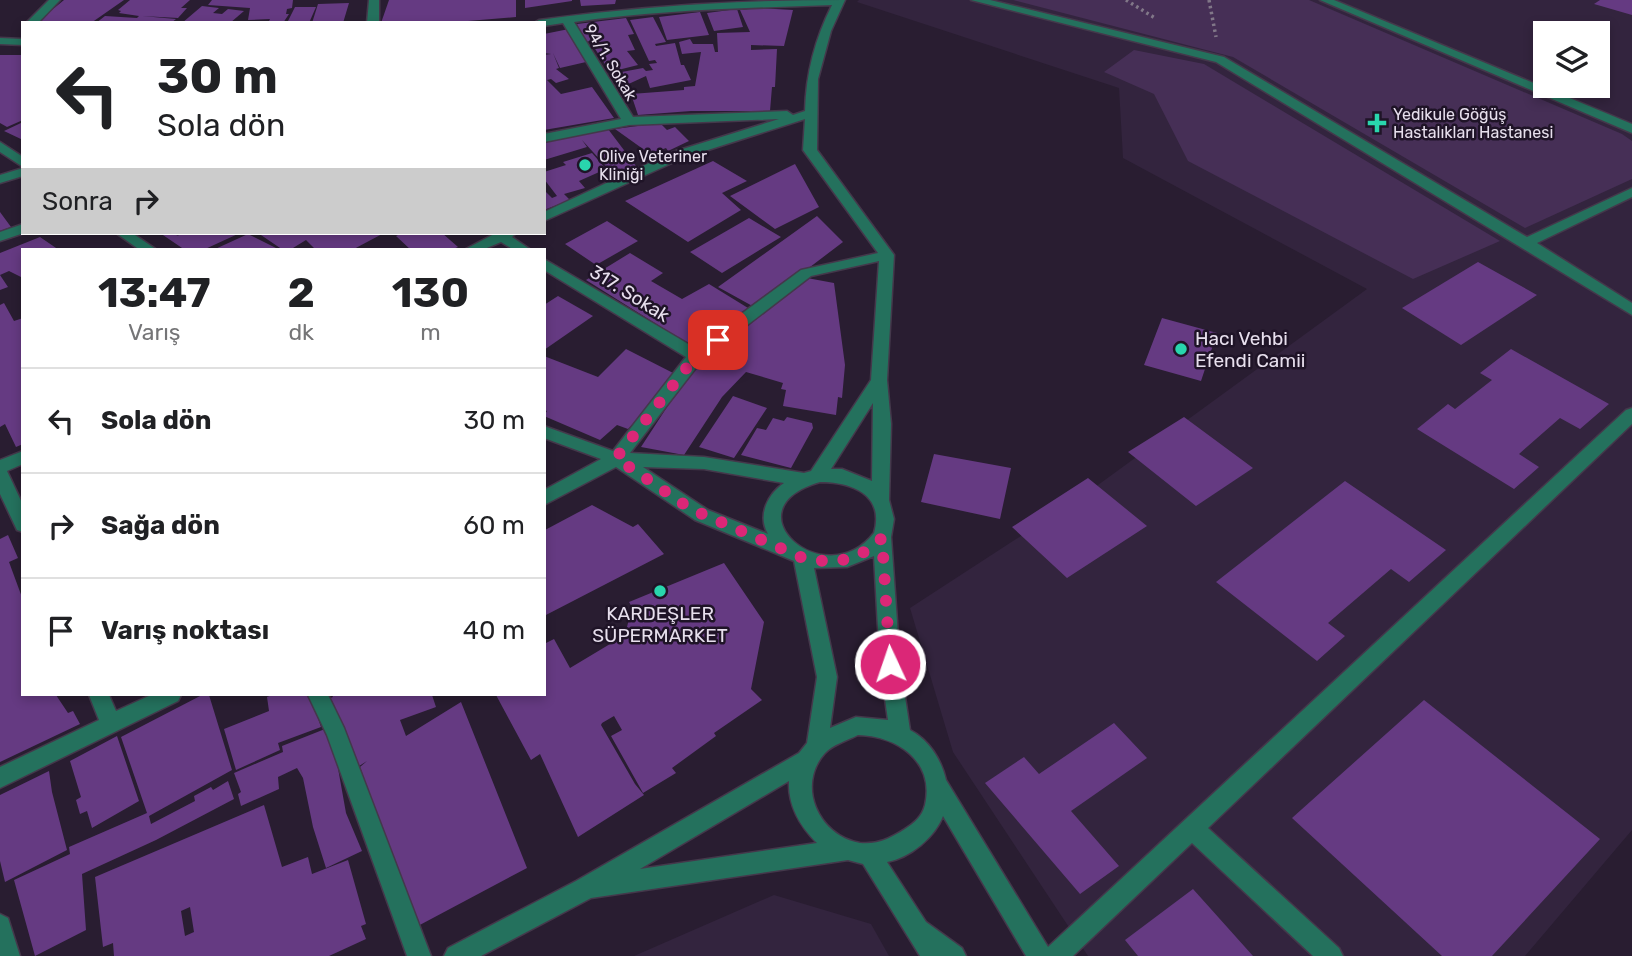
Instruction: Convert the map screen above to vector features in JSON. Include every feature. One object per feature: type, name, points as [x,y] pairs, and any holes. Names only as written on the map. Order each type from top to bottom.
[{"type":"street","points":[[33,21],[55,0]]},
{"type":"street","points":[[373,21],[374,0]]},
{"type":"street","points":[[619,12],[630,0]]},
{"type":"street","points":[[981,0],[1220,59],[1632,310]]},
{"type":"street","points":[[1325,0],[1632,130]]},
{"type":"street","points":[[546,22],[619,12],[840,1],[825,31],[812,79],[810,150],[887,255],[879,380],[883,424],[880,500],[886,520],[882,538],[890,664],[900,733]]},
{"type":"street","name":"94/1. Sokak","points":[[567,20],[629,121]]},
{"type":"street","points":[[546,138],[629,121],[811,113]]},
{"type":"street","points":[[546,215],[678,155],[811,113]]},
{"type":"street","points":[[0,146],[21,162]]},
{"type":"street","points":[[0,179],[21,173]]},
{"type":"street","points":[[1526,243],[1632,192]]},
{"type":"street","points":[[0,237],[21,229]]},
{"type":"street","points":[[126,235],[147,248]]},
{"type":"street","points":[[476,248],[505,235],[521,248]]},
{"type":"street","points":[[546,497],[616,458],[696,356],[806,272],[887,255]]},
{"type":"street","name":"317. Sokak","points":[[546,264],[696,356]]},
{"type":"street","points":[[879,380],[809,477],[787,487],[777,498],[771,511],[771,525],[777,539],[796,554],[827,677],[810,752],[798,781],[800,802],[808,822],[825,839],[846,850],[869,854],[892,850],[912,840],[927,825],[936,805],[937,785]]},
{"type":"street","points":[[1056,956],[1632,414]]},
{"type":"street","points":[[546,433],[616,458],[691,509],[742,533],[821,562],[840,562],[858,557],[882,538]]},
{"type":"street","points":[[0,467],[21,458]]},
{"type":"street","points":[[616,458],[704,463],[809,477],[853,478],[868,487],[880,500]]},
{"type":"street","points":[[0,474],[21,521]]},
{"type":"street","points":[[99,696],[111,723]]},
{"type":"street","points":[[0,778],[169,696]]},
{"type":"street","points":[[318,696],[337,735],[419,956]]},
{"type":"street","points":[[456,956],[584,889],[810,752],[835,731],[856,726],[879,726],[900,733],[925,756],[931,765],[937,785],[1040,956]]},
{"type":"street","points":[[1192,828],[1331,956]]},
{"type":"street","points":[[584,889],[846,850]]},
{"type":"street","points":[[869,854],[934,956]]},
{"type":"street","points":[[0,926],[8,956]]},
{"type":"street","points":[[919,929],[954,956]]},
{"type":"path","points":[[1209,0],[1220,59]]},
{"type":"shaded area","points":[[1013,0],[1309,0],[1622,134],[1632,141],[1632,179],[1525,228],[1233,57]]},
{"type":"shaded area","points":[[1632,0],[1632,830],[1525,956],[1088,956],[953,752],[910,608],[1087,493],[1367,289],[1123,158],[1119,88],[857,2]]},
{"type":"shaded area","points":[[1134,50],[1204,64],[1500,241],[1413,279],[1188,161],[1154,94],[1104,72]]},
{"type":"shaded area","points":[[774,895],[871,924],[889,956],[634,956]]},
{"type":"building","points":[[64,0],[124,0],[94,21],[38,21]]},
{"type":"building","points":[[130,0],[190,0],[181,8],[187,8],[178,18],[142,16],[176,19],[174,21],[99,21],[105,16],[139,16],[119,13],[121,11],[118,10]]},
{"type":"building","points":[[212,0],[293,0],[292,8],[287,9],[286,14],[289,14],[284,21],[248,20],[250,8],[208,5]]},
{"type":"building","points":[[389,0],[516,0],[516,17],[468,21],[382,21]]},
{"type":"building","points":[[525,0],[572,0],[572,1],[525,8]]},
{"type":"building","points":[[580,0],[616,0],[615,4],[581,6]]},
{"type":"building","points":[[1600,0],[1632,0],[1632,15],[1594,4]]},
{"type":"building","points":[[349,3],[344,21],[313,21],[318,4]]},
{"type":"building","points":[[202,6],[219,8],[213,13],[222,14],[228,9],[244,11],[232,21],[184,21]]},
{"type":"building","points":[[295,7],[316,7],[310,21],[288,21]]},
{"type":"building","points":[[737,9],[743,27],[714,31],[707,13]]},
{"type":"building","points":[[740,10],[793,10],[784,46],[751,45],[751,50],[777,49],[775,87],[772,87],[770,111],[691,111],[638,115],[631,94],[684,90],[684,87],[695,86],[701,52],[682,54],[679,42],[690,39],[693,44],[713,44],[715,52],[718,52],[717,33],[750,32]]},
{"type":"building","points":[[700,12],[709,35],[667,40],[659,17]]},
{"type":"building","points":[[653,17],[666,42],[655,44],[656,46],[675,43],[681,65],[684,65],[691,80],[650,88],[646,76],[622,87],[611,74],[643,68],[646,71],[653,70],[649,64],[657,63],[655,60],[649,61],[630,20]]},
{"type":"building","points":[[626,18],[634,34],[628,35],[635,50],[627,51],[638,65],[610,72],[590,41],[585,42],[577,24]]},
{"type":"building","points":[[569,29],[586,62],[560,68],[553,53],[559,68],[556,69],[569,79],[556,83],[551,79],[547,80],[561,94],[592,87],[614,118],[546,130],[546,55],[551,54],[546,53],[546,34]]},
{"type":"building","points":[[0,55],[21,55],[21,121],[7,127],[0,123]]},
{"type":"building","points":[[21,123],[21,139],[4,131]]},
{"type":"building","points":[[660,123],[667,130],[675,127],[689,141],[668,151],[666,148],[650,154],[615,129]]},
{"type":"building","points":[[608,129],[636,166],[615,176],[582,140],[587,147],[546,159],[546,141]]},
{"type":"building","points":[[592,153],[606,169],[579,181],[585,188],[564,194],[570,200],[546,209],[546,192],[552,198],[557,196],[546,182],[546,171],[566,165],[563,162]]},
{"type":"building","points":[[713,161],[747,181],[722,193],[741,210],[688,242],[625,201]]},
{"type":"building","points":[[795,164],[819,207],[775,229],[730,196]]},
{"type":"building","points":[[0,212],[11,227],[0,231]]},
{"type":"building","points":[[817,216],[843,242],[756,308],[718,287]]},
{"type":"building","points":[[749,218],[781,237],[722,273],[690,252]]},
{"type":"building","points":[[607,221],[638,241],[596,265],[565,244]]},
{"type":"building","points":[[163,235],[236,235],[207,248],[182,248]]},
{"type":"building","points":[[250,235],[276,248],[217,248]]},
{"type":"building","points":[[261,235],[380,235],[356,248],[314,248],[306,240],[293,248],[280,248]]},
{"type":"building","points":[[444,235],[458,247],[409,248],[396,236]]},
{"type":"building","points":[[40,237],[56,248],[21,248],[21,277],[9,271],[0,275],[0,253]]},
{"type":"building","points":[[630,253],[663,273],[651,281],[682,299],[709,284],[748,308],[693,347],[586,280]]},
{"type":"building","points":[[1478,262],[1537,295],[1461,345],[1402,308]]},
{"type":"building","points":[[0,275],[8,287],[0,290]]},
{"type":"building","points":[[807,278],[834,283],[845,365],[842,398],[838,397],[836,415],[783,406],[786,390],[781,389],[783,383],[746,372],[722,397],[684,455],[641,447],[684,381],[709,354]]},
{"type":"building","points":[[558,296],[593,316],[546,349],[546,304]]},
{"type":"building","points":[[4,303],[14,321],[21,319],[21,445],[16,447],[5,424],[0,427],[0,305]]},
{"type":"building","name":"Hacı Vehbi Efendi Camii","points":[[1162,318],[1217,333],[1201,381],[1144,365]]},
{"type":"building","points":[[626,349],[679,376],[628,429],[617,425],[600,440],[546,417],[546,357],[598,377]]},
{"type":"building","points":[[1511,349],[1609,404],[1580,429],[1560,418],[1519,454],[1539,467],[1514,489],[1417,429],[1448,404],[1455,409],[1492,380],[1480,373]]},
{"type":"building","points":[[733,396],[767,408],[734,458],[699,447]]},
{"type":"building","points":[[787,417],[812,423],[813,428],[791,468],[741,455],[757,428],[766,430],[773,418],[784,421]]},
{"type":"building","points":[[1184,417],[1253,468],[1196,506],[1128,452]]},
{"type":"building","points":[[934,454],[1011,468],[1000,519],[921,502]]},
{"type":"building","points":[[1088,478],[1147,526],[1067,578],[1012,527]]},
{"type":"building","points":[[1345,481],[1446,550],[1409,582],[1391,569],[1328,623],[1345,636],[1317,661],[1216,582]]},
{"type":"building","points":[[592,505],[633,527],[638,524],[664,554],[546,615],[546,529]]},
{"type":"building","points":[[8,535],[18,558],[9,562],[21,595],[21,696],[57,696],[68,713],[73,711],[80,724],[0,762],[0,539]]},
{"type":"building","points":[[724,563],[764,622],[751,689],[762,700],[714,733],[716,736],[672,768],[676,773],[643,793],[611,736],[622,730],[614,716],[602,723],[635,784],[644,795],[578,837],[540,754],[531,760],[497,696],[546,696],[546,643],[554,639],[570,668],[625,635],[632,607],[629,602]]},
{"type":"building","points":[[200,696],[209,696],[232,770],[149,816],[151,824],[195,801],[194,796],[211,787],[213,790],[228,781],[234,799],[156,840],[82,874],[86,930],[35,956],[14,880],[70,854],[69,847],[147,813],[121,737]]},
{"type":"building","points":[[310,696],[321,727],[278,743],[280,750],[236,770],[224,729],[269,711],[267,697]]},
{"type":"building","points":[[432,696],[436,707],[400,720],[406,736],[461,702],[527,868],[416,927],[360,767],[367,761],[356,768],[325,700],[333,697]]},
{"type":"building","points":[[1424,700],[1600,839],[1492,956],[1442,956],[1292,818]]},
{"type":"building","points":[[1114,723],[1147,758],[1071,811],[1119,866],[1080,894],[985,783],[1024,757],[1039,774]]},
{"type":"building","points":[[325,729],[336,757],[346,813],[362,851],[326,868],[313,827],[303,778],[297,768],[278,777],[279,789],[241,806],[238,794],[241,792],[234,773],[283,752],[282,746]]},
{"type":"building","points":[[117,736],[139,801],[92,828],[87,811],[80,814],[76,800],[81,797],[70,761]]},
{"type":"building","points":[[49,771],[67,850],[5,882],[0,861],[0,795]]},
{"type":"building","points":[[264,805],[282,867],[308,857],[312,874],[348,860],[366,924],[361,926],[366,939],[329,956],[114,956],[113,943],[103,947],[95,877]],"holes":[[[190,907],[194,932],[185,936],[181,911]]]},
{"type":"building","points":[[1193,889],[1253,956],[1138,956],[1125,940]]},
{"type":"place","name":"Yedikule Göğüş Hastalıkları Hastanesi","points":[[1377,123]]},
{"type":"place","name":"Olive Veteriner Kliniği","points":[[585,165]]},
{"type":"place","name":"Hacı Vehbi Efendi Camii","points":[[1181,349]]},
{"type":"place","name":"KARDEŞLER SÜPERMARKET","points":[[660,591]]},
{"type":"route","points":[[718,340],[696,356],[616,458],[691,509],[803,558],[840,562],[858,557],[882,538],[890,664]]}]
